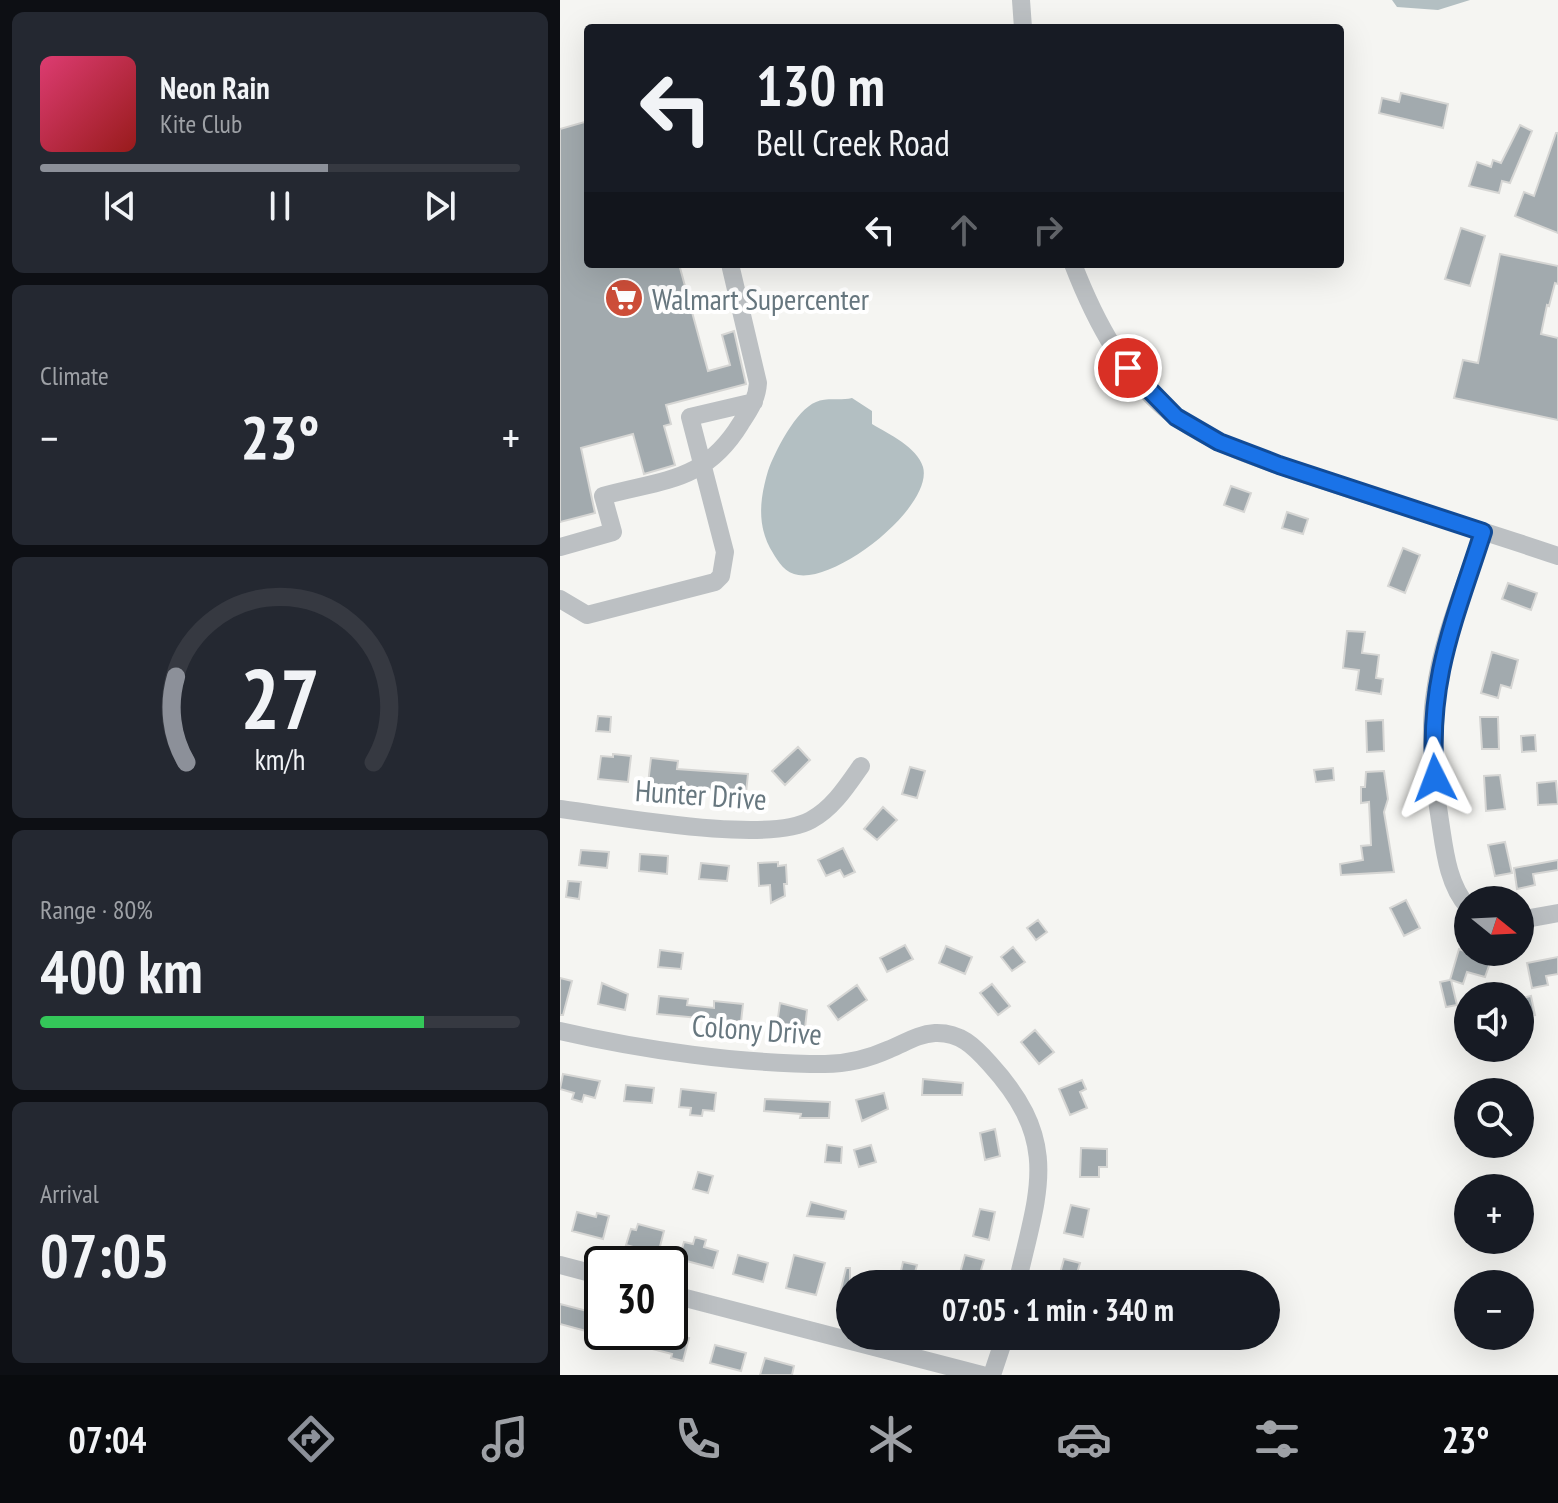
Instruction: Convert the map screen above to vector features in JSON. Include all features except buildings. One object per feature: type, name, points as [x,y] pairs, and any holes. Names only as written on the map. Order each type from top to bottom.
[{"type":"street","points":[[1021,0],[1023,24]]},
{"type":"street","points":[[560,547],[613,532],[603,496],[704,466],[728,444],[754,402],[758,383],[731,268]]},
{"type":"street","points":[[1075,268],[1090,306],[1118,355],[1139,381],[1176,417],[1219,442],[1279,465],[1558,556]]},
{"type":"street","points":[[560,599],[587,615],[715,582],[721,576],[725,552],[690,417],[754,402]]},
{"type":"street","points":[[1455,886],[1436,795],[1432,720],[1441,659],[1483,532]]},
{"type":"street","name":"Hunter Drive","points":[[560,809],[738,829],[794,827],[823,813],[861,766]]},
{"type":"street","points":[[1534,917],[1558,913]]},
{"type":"street","name":"Colony Drive","points":[[560,1031],[650,1049],[825,1064],[873,1056],[915,1037],[945,1033],[967,1040],[1009,1084],[1037,1138],[1040,1176],[1020,1270]]},
{"type":"street","points":[[560,1265],[584,1271]]},
{"type":"street","points":[[688,1299],[982,1375]]},
{"type":"street","points":[[992,1375],[1000,1350]]},
{"type":"shaded area","points":[[1392,0],[1470,0],[1438,10],[1397,7]]},
{"type":"shaded area","points":[[852,398],[872,411],[872,424],[915,453],[923,467],[922,484],[897,522],[877,540],[832,568],[811,575],[794,574],[777,560],[763,529],[762,501],[768,471],[787,432],[808,406],[824,400]]},
{"type":"place","name":"Walmart Supercenter","points":[[624,298]]},
{"type":"route","points":[[1128,368],[1176,417],[1219,442],[1396,505],[1483,532],[1441,659],[1434,692],[1435,778]]}]
